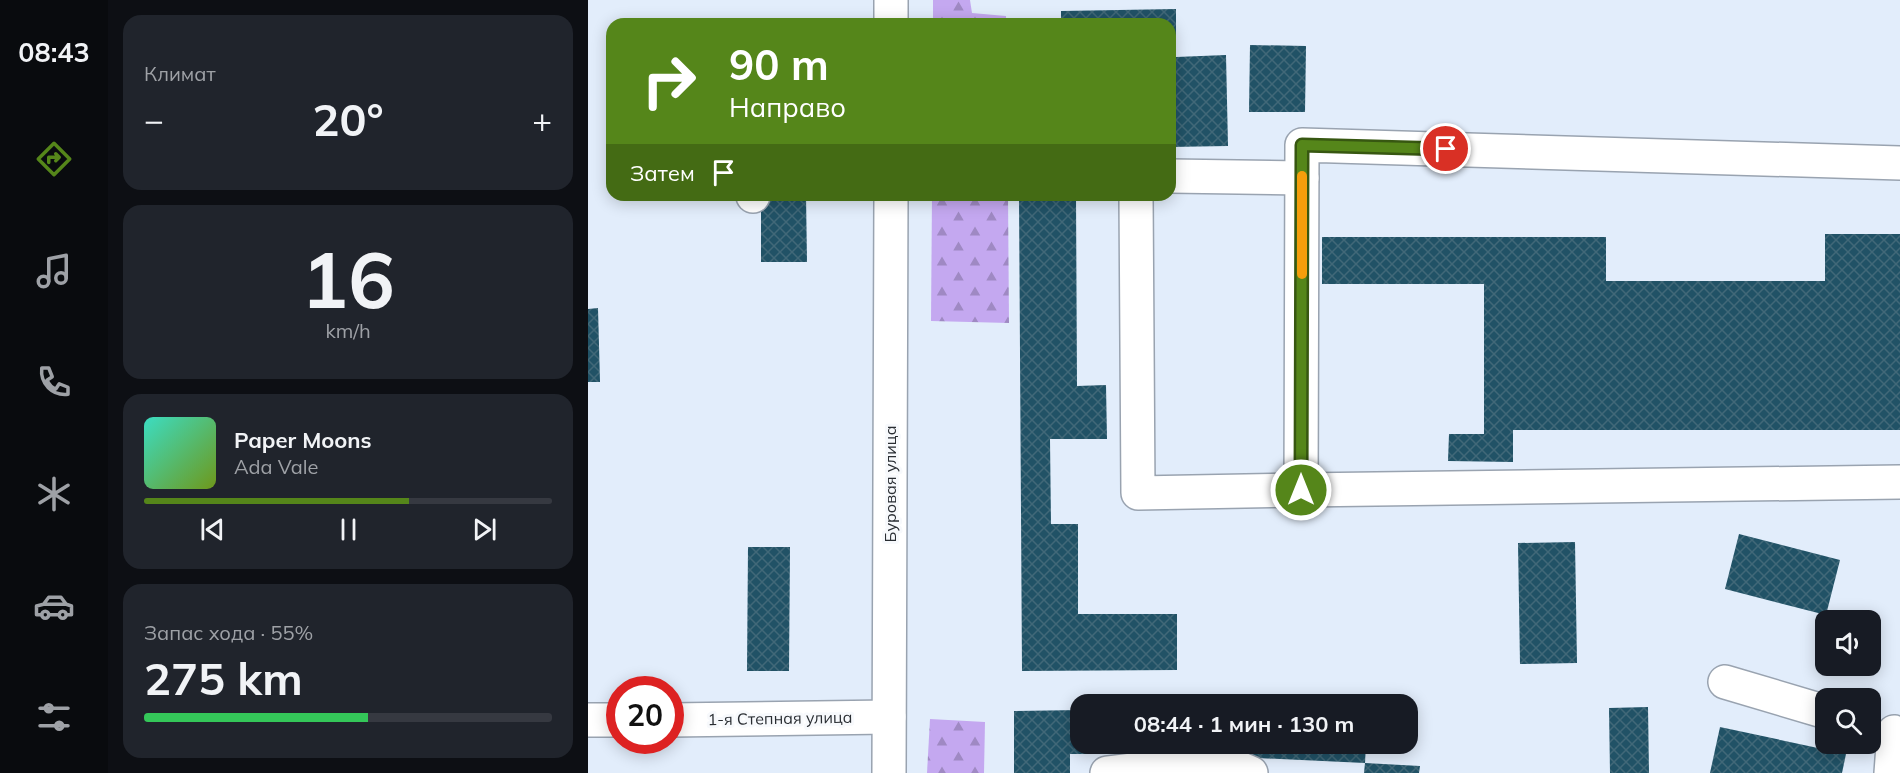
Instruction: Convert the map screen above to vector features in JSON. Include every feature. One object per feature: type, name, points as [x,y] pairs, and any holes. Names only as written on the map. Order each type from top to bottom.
[{"type":"main road","points":[[891,0],[891,18]]},
{"type":"main road","points":[[1301,490],[1302,145],[1900,163]]},
{"type":"main road","points":[[1176,176],[1302,178]]},
{"type":"main road","name":"Буровая улица","points":[[889,773],[891,201]]},
{"type":"main road","points":[[1136,201],[1138,492],[1900,482]]},
{"type":"main road","points":[[1725,682],[1815,708]]},
{"type":"main road","name":"1-я Степная улица","points":[[684,720],[889,717]]},
{"type":"main road","points":[[588,720],[606,720]]},
{"type":"main road","points":[[1888,730],[1891,773]]},
{"type":"main road","points":[[1107,773],[1147,768],[1235,766],[1251,773]]},
{"type":"green space","points":[[933,0],[970,0],[972,13],[1006,16],[1006,18],[933,18]]},
{"type":"green space","points":[[932,201],[1008,201],[1009,323],[931,321]]},
{"type":"green space","points":[[930,719],[985,722],[984,773],[927,773]]},
{"type":"building","points":[[1176,9],[1176,18],[1061,18],[1061,11]]},
{"type":"building","points":[[1250,45],[1306,46],[1305,112],[1249,112]]},
{"type":"building","points":[[1226,55],[1228,146],[1176,147],[1176,57]]},
{"type":"building","points":[[761,201],[806,201],[807,262],[761,262]]},
{"type":"building","points":[[1019,201],[1076,201],[1077,386],[1106,385],[1107,439],[1050,439],[1051,524],[1078,524],[1078,614],[1177,614],[1177,670],[1022,671]]},
{"type":"building","points":[[1825,234],[1900,234],[1900,430],[1513,430],[1513,462],[1448,461],[1449,434],[1484,434],[1484,284],[1322,284],[1322,237],[1606,237],[1606,281],[1825,281]]},
{"type":"building","points":[[598,308],[600,382],[588,382],[588,309]]},
{"type":"building","points":[[1739,534],[1840,560],[1827,610],[1815,610],[1815,612],[1725,589]]},
{"type":"building","points":[[1575,542],[1577,663],[1520,664],[1518,543]]},
{"type":"building","points":[[748,547],[790,547],[789,671],[747,671]]},
{"type":"building","points":[[1648,707],[1649,773],[1610,773],[1609,708]]},
{"type":"building","points":[[1070,710],[1070,773],[1014,773],[1014,711]]},
{"type":"building","points":[[1720,727],[1815,747],[1815,754],[1846,754],[1842,773],[1710,773]]},
{"type":"building","points":[[1236,754],[1365,754],[1365,763],[1236,757]]},
{"type":"building","points":[[1365,763],[1420,766],[1419,773],[1364,773]]},
{"type":"slow traffic","points":[[1302,176],[1302,274]]},
{"type":"route","points":[[1301,490],[1302,145],[1446,149]]}]
